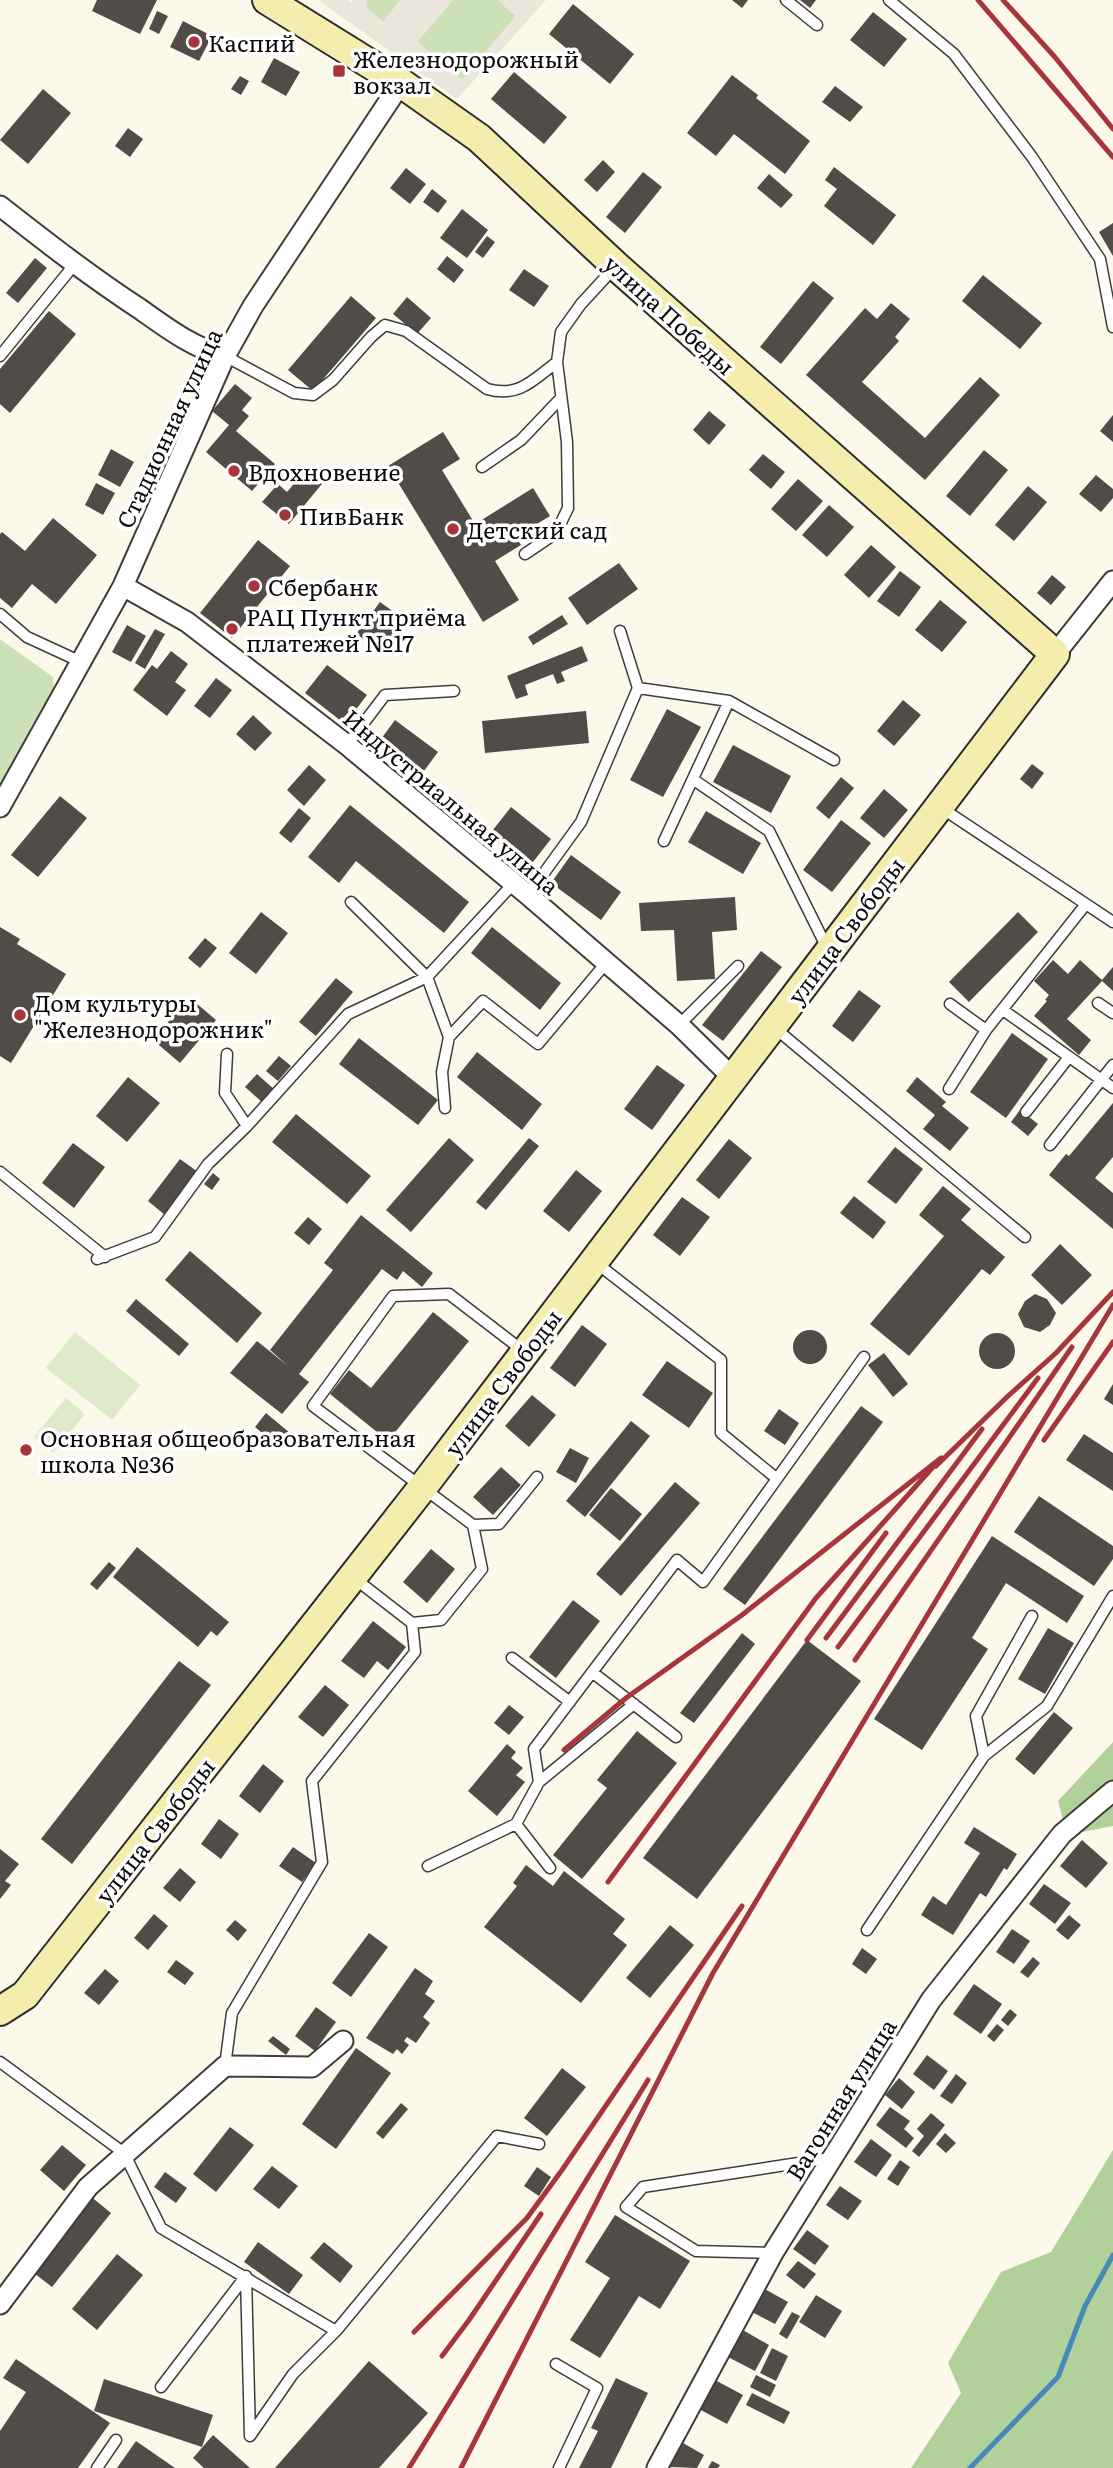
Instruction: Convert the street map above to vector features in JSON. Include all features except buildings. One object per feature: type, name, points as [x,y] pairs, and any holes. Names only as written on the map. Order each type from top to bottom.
[{"type":"street","name":"улица Победы","points":[[267,0],[441,109],[479,138],[616,266],[1055,654]]},
{"type":"street","name":"Стадионная улица","points":[[0,807],[123,586],[225,356],[253,306],[401,83]]},
{"type":"street","points":[[0,206],[74,265],[192,344],[225,356]]},
{"type":"street","name":"улица Свободы","points":[[0,2011],[24,1995],[353,1577],[595,1262],[828,950],[1113,581]]},
{"type":"street","name":"Индустриальная улица","points":[[123,586],[187,622],[347,745],[679,1025],[732,1077]]},
{"type":"street","name":"Вагонная улица","points":[[657,2468],[773,2253],[931,2000],[1062,1834],[1113,1791]]},
{"type":"street","points":[[0,2304],[88,2187],[225,2066],[312,2067],[342,2041]]},
{"type":"lane","points":[[786,0],[817,25]]},
{"type":"lane","points":[[888,0],[954,54],[1032,158],[1100,259],[1113,327]]},
{"type":"lane","points":[[0,356],[74,265]]},
{"type":"lane","points":[[525,554],[556,533],[568,508],[567,442],[557,362],[561,332],[581,304],[616,266]]},
{"type":"lane","points":[[225,356],[294,393],[313,395],[333,380],[385,325],[406,331],[487,389],[501,393],[520,390],[557,362]]},
{"type":"lane","points":[[482,467],[521,440],[561,398]]},
{"type":"lane","points":[[0,614],[27,637],[79,661]]},
{"type":"lane","points":[[0,1172],[101,1258],[155,1237],[208,1164],[247,1126],[348,1014],[427,977],[521,890],[581,822],[638,688],[620,631]]},
{"type":"lane","points":[[638,688],[729,701],[834,761]]},
{"type":"lane","points":[[347,745],[385,695],[454,691]]},
{"type":"lane","points":[[664,841],[729,701]]},
{"type":"lane","points":[[694,780],[769,831],[828,950]]},
{"type":"lane","points":[[939,807],[1113,922]]},
{"type":"lane","points":[[351,902],[427,977],[449,1037]]},
{"type":"lane","points":[[949,1088],[986,1030],[1086,904]]},
{"type":"lane","points":[[445,1108],[442,1072],[449,1037],[482,1001],[538,1044],[606,963]]},
{"type":"lane","points":[[679,1025],[738,966]]},
{"type":"lane","points":[[1098,1003],[1113,1013]]},
{"type":"lane","points":[[950,1004],[986,1030]]},
{"type":"lane","points":[[1003,1010],[1113,1088]]},
{"type":"lane","points":[[772,1026],[1025,1237]]},
{"type":"lane","points":[[227,1054],[225,1093],[247,1126]]},
{"type":"lane","points":[[1026,1112],[1069,1057]]},
{"type":"lane","points":[[1049,1145],[1113,1065]]},
{"type":"lane","points":[[595,1262],[721,1360],[722,1433],[776,1478]]},
{"type":"lane","points":[[525,1353],[449,1294],[393,1296],[313,1406],[473,1525],[499,1524],[537,1477]]},
{"type":"lane","points":[[540,1782],[534,1749],[677,1560],[703,1582],[863,1357]]},
{"type":"lane","points":[[353,1577],[412,1623],[441,1620],[482,1569],[473,1525]]},
{"type":"lane","points":[[867,1930],[984,1756],[1047,1706],[1113,1596]]},
{"type":"lane","points":[[984,1756],[976,1716],[1032,1616]]},
{"type":"lane","points":[[225,2066],[232,2013],[322,1862],[312,1781],[415,1652],[412,1623]]},
{"type":"lane","points":[[512,1658],[570,1702]]},
{"type":"lane","points":[[592,1672],[676,1737]]},
{"type":"lane","points":[[428,1866],[516,1824],[540,1782],[634,1704]]},
{"type":"lane","points":[[516,1824],[550,1868]]},
{"type":"lane","points":[[0,2062],[124,2153],[161,2228],[336,2331]]},
{"type":"lane","points":[[246,2276],[250,2437],[293,2374],[336,2331],[497,2136],[539,2144]]},
{"type":"lane","points":[[773,2253],[696,2250],[626,2207],[643,2187],[831,2158]]},
{"type":"lane","points":[[161,2387],[246,2276]]},
{"type":"lane","points":[[556,2364],[597,2388],[559,2468]]},
{"type":"lane","points":[[97,2468],[116,2440]]},
{"type":"green space","points":[[367,0],[401,0],[383,22],[365,7]]},
{"type":"green space","points":[[453,0],[498,0],[516,16],[462,80],[417,42]]},
{"type":"green space","points":[[0,639],[53,677],[54,688],[0,786]]},
{"type":"green space","points":[[75,1332],[140,1385],[112,1420],[46,1368]]},
{"type":"green space","points":[[66,1398],[85,1414],[53,1453],[34,1437]]},
{"type":"green space","points":[[1113,1742],[1113,1826],[1067,1835],[1058,1801]]},
{"type":"green space","points":[[1113,2150],[1113,2468],[911,2468],[961,2393],[948,2363],[1001,2272],[1051,2252]]},
{"type":"shaded area","points":[[318,0],[348,0],[352,3],[352,0],[367,0],[366,7],[383,22],[401,0],[453,0],[417,42],[462,80],[516,16],[498,0],[546,0],[457,99]]},
{"type":"waterway","points":[[970,2468],[1058,2377],[1085,2306],[1113,2255]]},
{"type":"railway","points":[[978,0],[1113,157]]},
{"type":"railway","points":[[1003,0],[1054,56],[1113,129]]},
{"type":"railway","points":[[936,1466],[1056,1353],[1113,1292]]},
{"type":"railway","points":[[461,2468],[713,1973],[1113,1305]]},
{"type":"railway","points":[[1044,1440],[1113,1342]]},
{"type":"railway","points":[[855,1660],[1072,1347]]},
{"type":"railway","points":[[838,1647],[1038,1378]]},
{"type":"railway","points":[[826,1638],[982,1429]]},
{"type":"railway","points":[[564,1750],[626,1698],[742,1615],[941,1458],[816,1598],[608,1882]]},
{"type":"railway","points":[[807,1640],[886,1533]]},
{"type":"railway","points":[[414,2332],[527,2218],[742,1906]]},
{"type":"railway","points":[[409,2468],[648,2080]]},
{"type":"railway","points":[[442,2356],[541,2214]]},
{"type":"place","name":"Каспий","points":[[194,42]]},
{"type":"place","name":"Железнодорожный вокзал","points":[[339,71]]},
{"type":"place","name":"Вдохновение","points":[[234,471]]},
{"type":"place","name":"ПивБанк","points":[[285,515]]},
{"type":"place","name":"Детский сад","points":[[453,529]]},
{"type":"place","name":"Сбербанк","points":[[254,586]]},
{"type":"place","name":"РАЦ Пункт приёма платежей №17","points":[[232,629]]},
{"type":"place","name":"Дом культуры \"Железнодорожник\"","points":[[20,1015]]},
{"type":"place","name":"Основная общеобразовательная школа №36","points":[[26,1450]]}]
